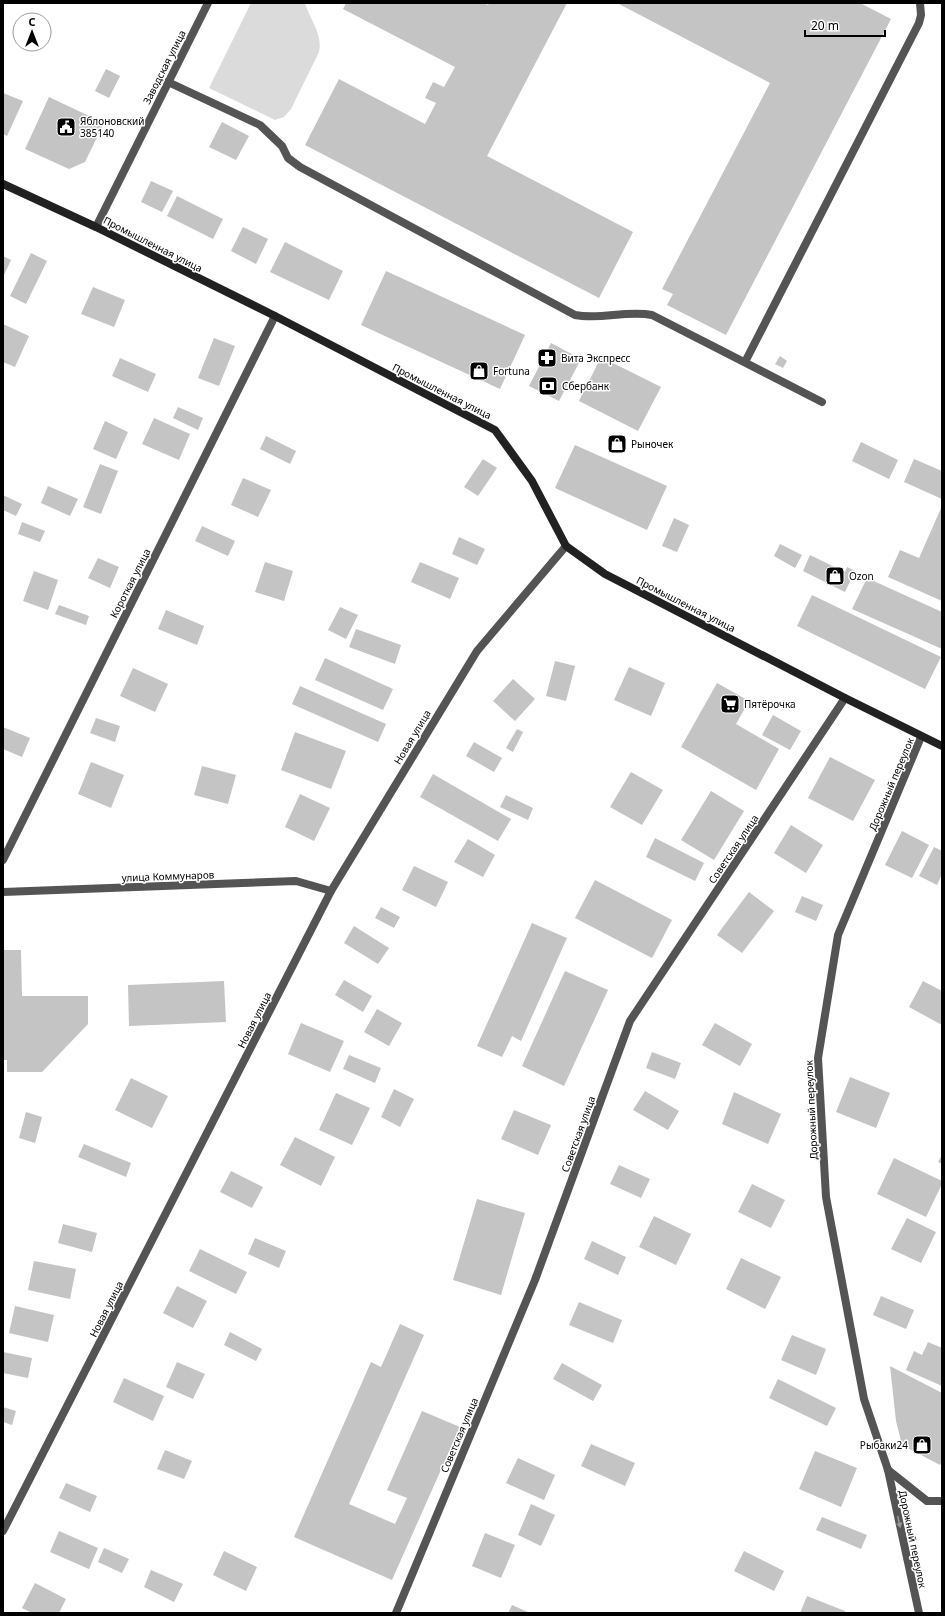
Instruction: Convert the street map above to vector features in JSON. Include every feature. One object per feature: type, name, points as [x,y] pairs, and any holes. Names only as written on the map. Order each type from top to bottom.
[{"type":"main road","name":"Промышленная улица","points":[[3,184],[96,226],[275,316],[495,430],[532,481],[566,546],[605,574],[921,737],[942,746]]},
{"type":"street","name":"Заводская улица","points":[[96,226],[208,3]]},
{"type":"street","points":[[745,362],[920,23],[920,3]]},
{"type":"street","points":[[168,82],[260,125],[282,146],[288,158],[300,167],[575,315],[590,318],[638,312],[652,315],[822,402]]},
{"type":"street","name":"Короткая улица","points":[[3,860],[275,316]]},
{"type":"street","name":"Новая улица","points":[[3,1531],[332,891],[476,651],[566,546]]},
{"type":"street","name":"Советская улица","points":[[396,1613],[535,1280],[630,1021],[845,698]]},
{"type":"street","name":"Дорожный переулок","points":[[919,1613],[888,1470],[864,1399],[826,1197],[818,1058],[838,935],[921,737]]},
{"type":"street","name":"улица Коммунаров","points":[[3,892],[296,880],[332,891]]},
{"type":"street","name":"Дорожный переулок","points":[[888,1470],[927,1501],[942,1501]]},
{"type":"shaded area","points":[[251,3],[305,3],[318,33],[320,45],[319,52],[291,109],[284,117],[275,120],[209,88]]},
{"type":"building","points":[[346,3],[485,3],[488,5],[489,3],[567,3],[487,156],[633,232],[599,298],[305,145],[339,79],[425,124],[436,103],[425,98],[433,82],[444,87],[455,67],[343,9]]},
{"type":"building","points":[[617,3],[860,3],[891,19],[726,335],[667,305],[673,294],[662,289],[770,83]]},
{"type":"building","points":[[106,69],[120,76],[109,98],[95,91]]},
{"type":"building","points":[[3,93],[23,101],[7,136],[3,134]]},
{"type":"building","points":[[49,97],[104,123],[85,162],[69,169],[25,149]]},
{"type":"building","points":[[222,122],[249,136],[236,160],[209,147]]},
{"type":"building","points":[[151,181],[173,191],[162,212],[141,202]]},
{"type":"building","points":[[177,196],[223,219],[213,239],[167,216]]},
{"type":"building","points":[[243,227],[268,239],[256,264],[231,251]]},
{"type":"building","points":[[285,242],[343,271],[329,300],[270,272]]},
{"type":"building","points":[[31,253],[47,261],[26,304],[10,296]]},
{"type":"building","points":[[3,256],[11,260],[3,277]]},
{"type":"building","points":[[386,271],[525,335],[500,389],[361,325]]},
{"type":"building","points":[[93,287],[125,300],[114,327],[81,314]]},
{"type":"building","points":[[3,324],[29,336],[15,367],[3,362]]},
{"type":"building","points":[[214,338],[235,346],[219,386],[198,378]]},
{"type":"building","points":[[551,343],[581,359],[559,401],[529,386]]},
{"type":"building","points":[[780,356],[787,361],[783,368],[775,364]]},
{"type":"building","points":[[601,357],[661,387],[638,431],[579,401]]},
{"type":"building","points":[[120,358],[156,374],[148,392],[112,376]]},
{"type":"building","points":[[178,407],[203,418],[198,430],[173,418]]},
{"type":"building","points":[[154,418],[190,434],[179,460],[142,444]]},
{"type":"building","points":[[105,421],[128,432],[116,459],[93,449]]},
{"type":"building","points":[[266,436],[296,451],[290,464],[260,449]]},
{"type":"building","points":[[861,442],[898,460],[889,479],[852,461]]},
{"type":"building","points":[[575,445],[667,486],[647,530],[555,488]]},
{"type":"building","points":[[483,459],[497,468],[478,496],[464,487]]},
{"type":"building","points":[[914,459],[942,471],[942,499],[904,482]]},
{"type":"building","points":[[100,464],[118,471],[101,514],[83,507]]},
{"type":"building","points":[[243,478],[271,490],[258,517],[231,505]]},
{"type":"building","points":[[48,486],[78,499],[70,516],[41,503]]},
{"type":"building","points":[[3,495],[22,504],[16,516],[3,510]]},
{"type":"building","points":[[942,506],[942,601],[888,577],[900,550],[919,558]]},
{"type":"building","points":[[674,518],[689,525],[677,552],[662,546]]},
{"type":"building","points":[[22,522],[45,531],[40,542],[18,534]]},
{"type":"building","points":[[202,526],[235,541],[228,556],[195,541]]},
{"type":"building","points":[[459,537],[485,549],[477,565],[452,554]]},
{"type":"building","points":[[780,544],[802,555],[795,568],[774,556]]},
{"type":"building","points":[[810,555],[845,572],[847,567],[855,571],[845,592],[803,571]]},
{"type":"building","points":[[98,558],[119,567],[110,588],[88,578]]},
{"type":"building","points":[[265,562],[293,571],[284,601],[255,592]]},
{"type":"building","points":[[420,562],[459,578],[450,599],[411,582]]},
{"type":"building","points":[[34,571],[58,580],[48,610],[23,601]]},
{"type":"building","points":[[867,578],[942,612],[942,649],[852,609]]},
{"type":"building","points":[[812,595],[941,657],[925,689],[797,626]]},
{"type":"building","points":[[59,605],[89,616],[86,625],[55,614]]},
{"type":"building","points":[[340,607],[358,615],[346,639],[328,630]]},
{"type":"building","points":[[166,610],[204,626],[197,645],[158,629]]},
{"type":"building","points":[[356,629],[401,645],[395,664],[349,647]]},
{"type":"building","points":[[325,658],[393,689],[383,710],[315,680]]},
{"type":"building","points":[[555,661],[575,666],[566,701],[546,696]]},
{"type":"building","points":[[629,667],[665,683],[651,716],[614,700]]},
{"type":"building","points":[[133,668],[168,684],[155,712],[120,696]]},
{"type":"building","points":[[513,679],[535,699],[515,721],[493,701]]},
{"type":"building","points":[[717,683],[749,701],[736,724],[779,749],[756,790],[681,747]]},
{"type":"building","points":[[300,686],[386,724],[378,742],[292,704]]},
{"type":"building","points":[[773,715],[801,731],[790,750],[762,735]]},
{"type":"building","points":[[96,718],[120,726],[115,742],[90,733]]},
{"type":"building","points":[[3,727],[30,738],[22,757],[3,749]]},
{"type":"building","points":[[517,729],[523,732],[513,752],[506,748]]},
{"type":"building","points":[[295,732],[346,751],[331,789],[281,770]]},
{"type":"building","points":[[474,742],[502,758],[494,772],[466,756]]},
{"type":"building","points":[[830,757],[875,780],[853,821],[808,798]]},
{"type":"building","points":[[91,762],[124,775],[111,808],[78,794]]},
{"type":"building","points":[[202,766],[236,775],[228,804],[194,795]]},
{"type":"building","points":[[631,772],[663,790],[642,825],[610,807]]},
{"type":"building","points":[[433,774],[511,819],[498,841],[420,797]]},
{"type":"building","points":[[711,791],[744,811],[714,860],[681,840]]},
{"type":"building","points":[[300,794],[330,808],[314,841],[285,827]]},
{"type":"building","points":[[506,795],[533,808],[528,820],[500,807]]},
{"type":"building","points":[[791,825],[823,845],[806,873],[774,853]]},
{"type":"building","points":[[902,831],[929,845],[912,878],[885,865]]},
{"type":"building","points":[[655,838],[704,863],[695,881],[646,857]]},
{"type":"building","points":[[468,839],[495,855],[483,877],[454,862]]},
{"type":"building","points":[[934,847],[942,851],[942,874],[937,885],[919,876]]},
{"type":"building","points":[[414,866],[448,882],[436,907],[402,890]]},
{"type":"building","points":[[595,880],[672,920],[652,958],[575,918]]},
{"type":"building","points":[[749,892],[774,911],[742,953],[717,935]]},
{"type":"building","points":[[802,896],[823,905],[816,921],[795,912]]},
{"type":"building","points":[[381,907],[400,917],[394,928],[375,918]]},
{"type":"building","points":[[532,923],[567,938],[521,1041],[512,1036],[502,1057],[477,1046]]},
{"type":"building","points":[[354,926],[389,948],[378,964],[344,943]]},
{"type":"building","points":[[3,950],[21,950],[22,996],[88,996],[88,1024],[42,1072],[7,1072],[7,1060],[3,1060]]},
{"type":"building","points":[[565,971],[608,990],[564,1086],[522,1066]]},
{"type":"building","points":[[344,980],[372,996],[363,1012],[335,995]]},
{"type":"building","points":[[224,981],[226,1022],[129,1026],[128,985]]},
{"type":"building","points":[[923,981],[942,991],[942,1025],[909,1007]]},
{"type":"building","points":[[377,1009],[402,1023],[389,1046],[364,1032]]},
{"type":"building","points":[[301,1023],[344,1041],[330,1072],[288,1054]]},
{"type":"building","points":[[715,1023],[752,1044],[740,1066],[702,1045]]},
{"type":"building","points":[[652,1052],[681,1063],[675,1079],[646,1068]]},
{"type":"building","points":[[349,1055],[381,1068],[375,1083],[343,1069]]},
{"type":"building","points":[[850,1077],[890,1093],[876,1128],[836,1112]]},
{"type":"building","points":[[131,1078],[168,1096],[152,1128],[115,1110]]},
{"type":"building","points":[[394,1089],[414,1099],[400,1127],[381,1117]]},
{"type":"building","points":[[645,1091],[679,1111],[668,1130],[633,1110]]},
{"type":"building","points":[[734,1092],[781,1114],[768,1144],[722,1124]]},
{"type":"building","points":[[336,1093],[370,1108],[352,1145],[319,1130]]},
{"type":"building","points":[[514,1110],[551,1125],[538,1155],[501,1139]]},
{"type":"building","points":[[26,1112],[42,1117],[35,1143],[19,1138]]},
{"type":"building","points":[[295,1137],[335,1157],[321,1186],[280,1165]]},
{"type":"building","points":[[84,1144],[131,1163],[126,1177],[78,1157]]},
{"type":"building","points":[[942,1155],[942,1164],[938,1162]]},
{"type":"building","points":[[894,1158],[942,1181],[942,1184],[926,1217],[877,1194]]},
{"type":"building","points":[[619,1165],[650,1179],[641,1198],[610,1184]]},
{"type":"building","points":[[231,1171],[263,1187],[252,1208],[220,1192]]},
{"type":"building","points":[[752,1184],[785,1200],[771,1228],[738,1212]]},
{"type":"building","points":[[477,1199],[525,1213],[501,1295],[453,1280]]},
{"type":"building","points":[[654,1216],[691,1234],[676,1265],[639,1247]]},
{"type":"building","points":[[907,1218],[936,1232],[921,1263],[891,1249]]},
{"type":"building","points":[[63,1224],[97,1233],[92,1252],[58,1243]]},
{"type":"building","points":[[255,1238],[286,1251],[279,1268],[248,1254]]},
{"type":"building","points":[[592,1241],[626,1257],[618,1275],[584,1259]]},
{"type":"building","points":[[200,1249],[247,1272],[236,1294],[189,1271]]},
{"type":"building","points":[[741,1258],[781,1277],[765,1309],[726,1289]]},
{"type":"building","points":[[34,1261],[76,1269],[70,1299],[28,1290]]},
{"type":"building","points":[[177,1286],[207,1301],[193,1328],[163,1313]]},
{"type":"building","points":[[881,1296],[914,1310],[906,1329],[873,1315]]},
{"type":"building","points":[[579,1302],[622,1320],[613,1343],[569,1325]]},
{"type":"building","points":[[15,1306],[54,1315],[48,1342],[9,1333]]},
{"type":"building","points":[[400,1324],[424,1335],[349,1504],[395,1524],[407,1498],[387,1490],[422,1411],[460,1427],[392,1580],[294,1537],[371,1362],[381,1367]]},
{"type":"building","points":[[230,1332],[262,1349],[256,1361],[224,1345]]},
{"type":"building","points":[[792,1335],[826,1349],[816,1375],[781,1360]]},
{"type":"building","points":[[928,1342],[942,1348],[942,1386],[906,1370],[914,1351],[922,1355]]},
{"type":"building","points":[[3,1352],[32,1358],[28,1378],[3,1373]]},
{"type":"building","points":[[177,1362],[205,1374],[193,1399],[166,1387]]},
{"type":"building","points":[[562,1363],[602,1385],[593,1401],[553,1379]]},
{"type":"building","points":[[890,1366],[942,1393],[942,1461],[940,1465],[902,1445],[896,1421]]},
{"type":"building","points":[[124,1378],[164,1396],[153,1421],[113,1402]]},
{"type":"building","points":[[778,1379],[836,1408],[827,1426],[769,1398]]},
{"type":"building","points":[[3,1407],[16,1411],[12,1425],[3,1422]]},
{"type":"building","points":[[591,1444],[635,1463],[625,1486],[581,1466]]},
{"type":"building","points":[[165,1450],[192,1461],[184,1479],[157,1469]]},
{"type":"building","points":[[815,1451],[857,1468],[841,1507],[799,1489]]},
{"type":"building","points":[[518,1458],[555,1475],[544,1500],[506,1483]]},
{"type":"building","points":[[66,1483],[97,1496],[90,1512],[59,1498]]},
{"type":"building","points":[[531,1504],[555,1515],[541,1546],[518,1535]]},
{"type":"building","points":[[822,1517],[867,1535],[861,1549],[816,1530]]},
{"type":"building","points":[[59,1531],[98,1548],[89,1569],[50,1552]]},
{"type":"building","points":[[485,1533],[515,1545],[501,1578],[472,1566]]},
{"type":"building","points":[[104,1548],[129,1559],[122,1573],[98,1562]]},
{"type":"building","points":[[224,1551],[257,1567],[246,1591],[213,1575]]},
{"type":"building","points":[[744,1551],[784,1571],[774,1591],[734,1571]]},
{"type":"building","points":[[151,1570],[183,1584],[174,1602],[144,1587]]},
{"type":"building","points":[[35,1583],[66,1599],[59,1613],[32,1613],[22,1608]]},
{"type":"building","points":[[807,1596],[845,1611],[845,1613],[800,1613]]},
{"type":"building","points":[[512,1605],[530,1613],[508,1613]]},
{"type":"place","name":"Яблоновский 385140","points":[[66,127]]},
{"type":"place","name":"Вита Экспресс","points":[[547,358]]},
{"type":"place","name":"Fortuna","points":[[479,371]]},
{"type":"place","name":"Сбербанк","points":[[548,386]]},
{"type":"place","name":"Рыночек","points":[[617,444]]},
{"type":"place","name":"Ozon","points":[[835,576]]},
{"type":"place","name":"Пятёрочка","points":[[730,704]]},
{"type":"place","name":"Рыбаки24","points":[[922,1445]]}]
